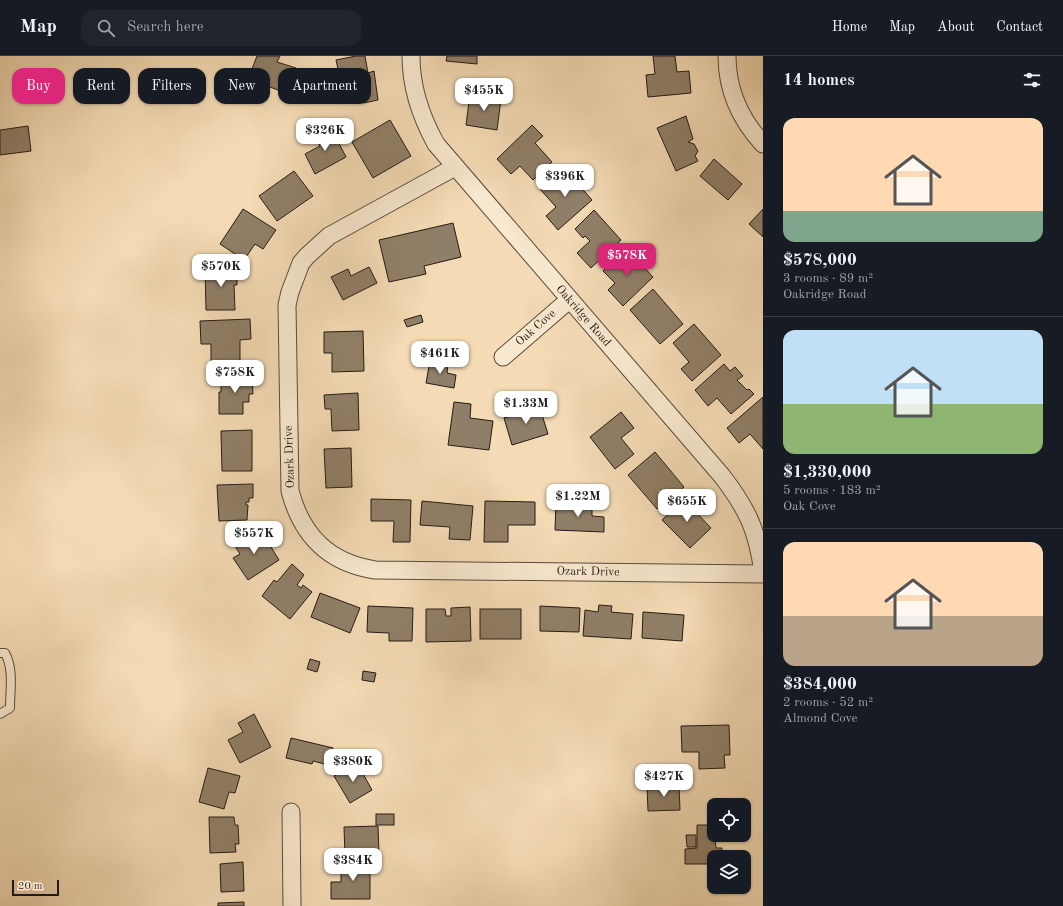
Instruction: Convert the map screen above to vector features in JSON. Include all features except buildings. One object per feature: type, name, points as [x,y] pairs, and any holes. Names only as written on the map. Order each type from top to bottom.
[{"type":"street","name":"Oakridge Road","points":[[411,56],[414,91],[420,110],[436,144],[722,476],[739,498],[756,534],[763,573]]},
{"type":"street","points":[[727,56],[727,68],[733,98],[750,130],[763,144]]},
{"type":"street","name":"Ozark Drive","points":[[455,167],[329,236],[307,256],[296,274],[287,305],[290,491],[294,506],[308,534],[327,552],[358,567],[375,570],[763,573]]},
{"type":"street","name":"Oak Cove","points":[[503,357],[569,300]]},
{"type":"street","points":[[291,812],[292,906]]},
{"type":"lane","points":[[0,653],[5,653],[10,661],[11,674],[10,708],[0,714]]}]
